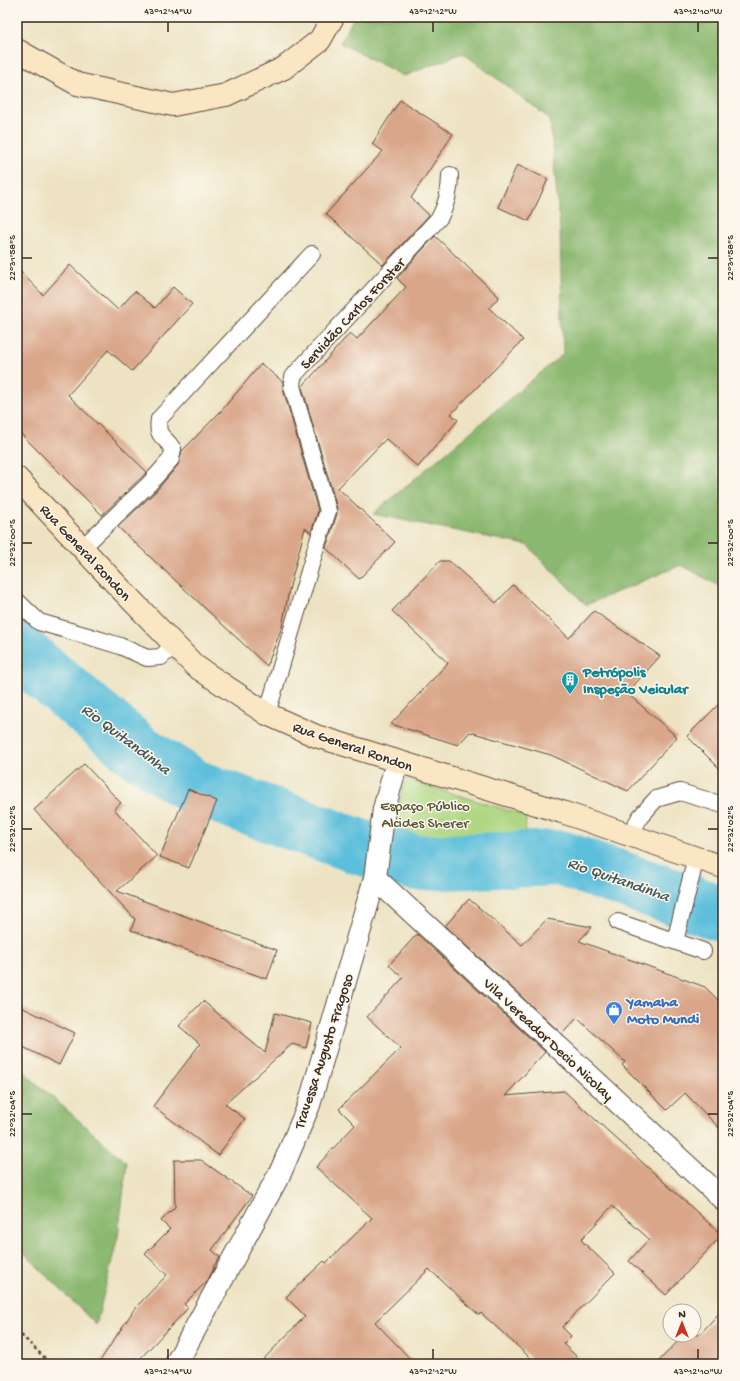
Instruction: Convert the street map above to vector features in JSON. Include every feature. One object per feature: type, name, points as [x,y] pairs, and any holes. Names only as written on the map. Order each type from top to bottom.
[{"type":"main road","points":[[17,50],[77,84],[173,106],[226,95],[284,68],[320,40],[333,17]]},
{"type":"main road","name":"Rua General Rondon","points":[[17,478],[195,666],[267,714],[316,736],[562,812],[723,867]]},
{"type":"street","name":"Travessa Augusto Fragoso","points":[[176,1364],[281,1171],[309,1105],[375,878],[384,809],[397,762]]},
{"type":"street","name":"Vila Vereador Decio Nicolay","points":[[375,878],[723,1199]]},
{"type":"lane","name":"Servidão Carlos Forster","points":[[267,714],[328,511],[292,386],[293,377],[440,217],[446,205],[450,190],[450,175]]},
{"type":"lane","points":[[82,548],[148,484],[171,459],[173,449],[169,442],[160,434],[158,428],[159,419],[312,254]]},
{"type":"lane","points":[[17,601],[39,622],[120,646],[147,658],[161,657],[174,645]]},
{"type":"lane","points":[[630,836],[640,818],[656,800],[680,792],[723,805]]},
{"type":"lane","points":[[675,941],[696,859]]},
{"type":"lane","points":[[618,922],[703,950]]},
{"type":"path","points":[[17,1331],[51,1364]]},
{"type":"green space","points":[[354,17],[723,17],[723,588],[681,565],[586,605],[527,545],[373,514],[563,354],[560,229],[550,119],[463,53],[404,76],[340,43]]},
{"type":"green space","name":"Espaço Público Alcides Sherer","points":[[405,779],[526,816],[525,836],[428,843],[396,835],[398,810]]},
{"type":"green space","points":[[17,1066],[127,1163],[118,1236],[96,1325],[17,1246]]},
{"type":"building","points":[[400,100],[453,134],[411,198],[429,215],[383,265],[326,214],[383,151],[372,144]]},
{"type":"building","points":[[517,165],[548,179],[529,221],[498,207]]},
{"type":"building","points":[[435,236],[499,297],[489,308],[523,340],[451,414],[458,420],[418,467],[386,439],[338,488],[395,542],[359,579],[326,548],[337,514],[337,508],[302,387],[350,333],[357,339],[406,287],[397,278]]},
{"type":"building","points":[[70,265],[118,310],[135,291],[155,308],[173,287],[192,304],[132,371],[108,350],[68,395],[147,472],[102,515],[17,430],[17,268],[43,295]]},
{"type":"building","points":[[261,364],[283,382],[283,389],[318,511],[311,533],[305,528],[289,590],[282,627],[267,666],[118,527],[156,491],[178,465],[182,451],[221,411]]},
{"type":"building","points":[[440,561],[449,561],[496,603],[513,585],[569,638],[594,611],[660,656],[627,693],[677,737],[628,791],[551,755],[470,732],[458,745],[391,724],[448,663],[392,611]]},
{"type":"building","points":[[723,700],[723,772],[687,736]]},
{"type":"building","points":[[84,764],[121,803],[114,809],[157,856],[117,891],[277,950],[267,979],[131,930],[135,919],[34,810]]},
{"type":"building","points":[[188,789],[217,801],[189,868],[160,857]]},
{"type":"building","points":[[469,899],[522,945],[547,919],[592,927],[579,941],[705,987],[723,1005],[723,1132],[685,1093],[667,1110],[622,1065],[625,1062],[577,1018],[562,1034],[445,926]]},
{"type":"building","points":[[417,934],[545,1052],[505,1096],[564,1091],[722,1235],[666,1295],[629,1261],[649,1239],[612,1206],[581,1240],[615,1273],[562,1327],[571,1336],[563,1344],[585,1364],[537,1364],[481,1313],[479,1315],[429,1269],[375,1322],[415,1364],[259,1364],[305,1316],[286,1297],[324,1261],[326,1263],[372,1218],[316,1167],[355,1125],[339,1109],[401,1048],[367,1017],[403,978],[389,965]]},
{"type":"building","points":[[203,1001],[265,1053],[275,1013],[312,1023],[306,1048],[292,1044],[225,1104],[245,1119],[218,1155],[153,1106],[200,1044],[179,1026]]},
{"type":"building","points":[[17,1005],[75,1033],[59,1065],[17,1044]]},
{"type":"building","points":[[174,1160],[201,1160],[252,1196],[212,1250],[220,1257],[213,1267],[214,1268],[208,1280],[184,1304],[188,1308],[135,1364],[98,1364],[135,1308],[167,1275],[145,1254],[170,1229],[161,1221],[175,1207]]},
{"type":"building","points":[[723,1309],[723,1364],[656,1364],[676,1343],[702,1343],[702,1332]]},
{"type":"waterway","name":"Rio Quitandinha","points":[[17,650],[138,751],[194,787],[360,847],[416,863],[560,858],[723,914]]},
{"type":"place","name":"Petrópolis Inspeção Veicular","points":[[570,695]]},
{"type":"place","name":"Yamaha Moto Mundi","points":[[614,1025]]}]
